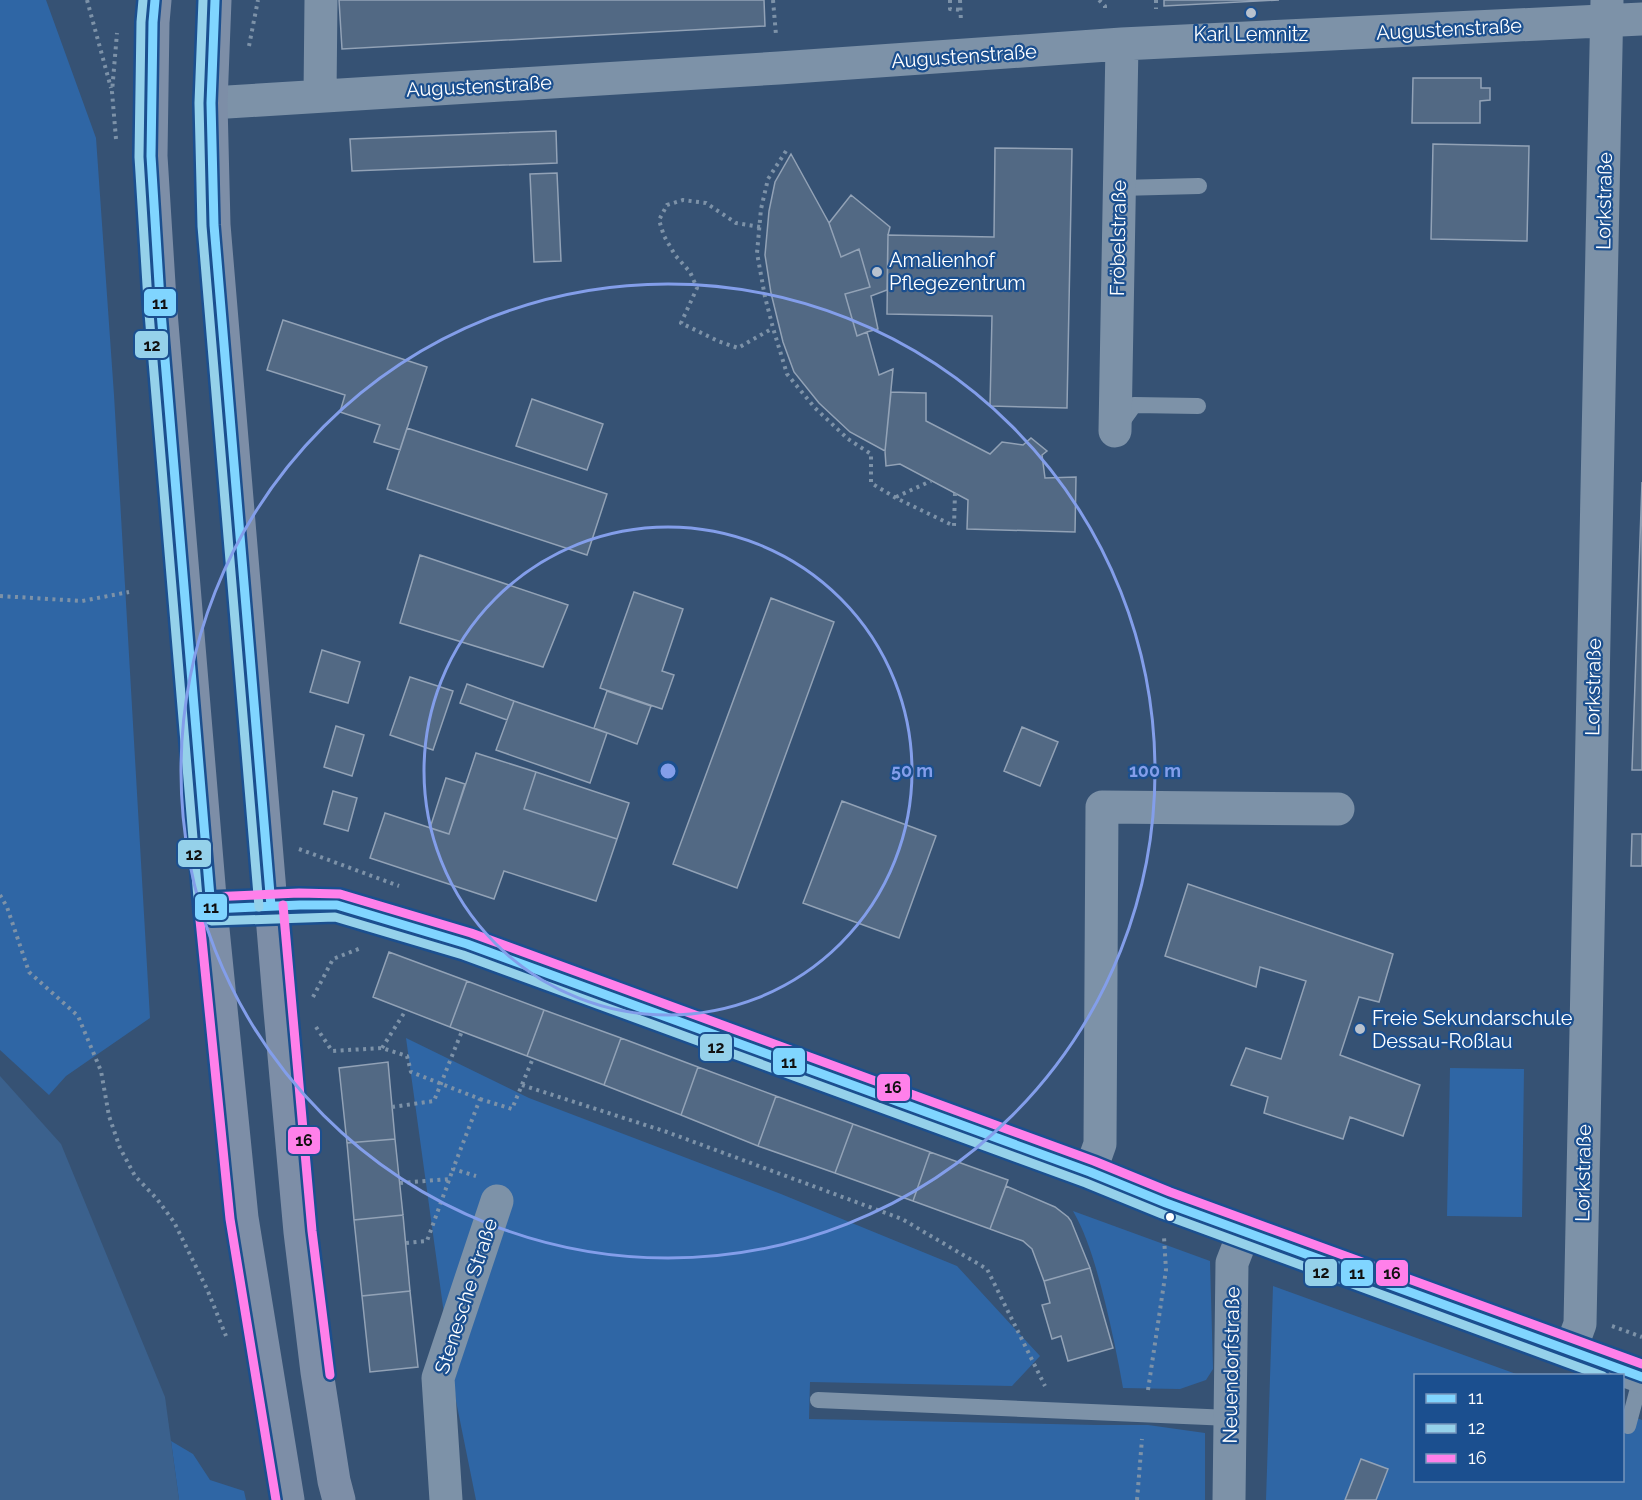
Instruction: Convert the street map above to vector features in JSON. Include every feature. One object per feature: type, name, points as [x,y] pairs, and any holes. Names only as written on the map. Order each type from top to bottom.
[{"type":"main road","points":[[155,0],[151,156],[159,289],[211,909],[242,1218],[288,1500]]},
{"type":"main road","points":[[215,0],[211,103],[214,225],[300,1232],[317,1372],[339,1500]]},
{"type":"street","points":[[320,95],[321,0]]},
{"type":"street","name":"Augustenstraße","points":[[211,103],[779,68],[1607,11],[1642,20]]},
{"type":"street","name":"Lorkstraße","points":[[1570,1351],[1580,1324],[1607,11]]},
{"type":"street","name":"Fröbelstraße","points":[[1115,431],[1122,44]]},
{"type":"street","points":[[1089,1172],[1101,1144],[1102,807],[1338,809]]},
{"type":"street","points":[[211,909],[337,905],[467,944],[1642,1377]]},
{"type":"street","name":"Stenesche Straße","points":[[446,1500],[438,1378],[497,1201]]},
{"type":"street","name":"Neuendorfstraße","points":[[1229,1500],[1232,1263],[1244,1232]]},
{"type":"lane","points":[[1119,188],[1199,186]]},
{"type":"lane","points":[[1115,431],[1134,405],[1197,405]]},
{"type":"lane","points":[[1628,1426],[1642,1377]]},
{"type":"lane","points":[[818,1401],[1230,1418]]},
{"type":"path","points":[[87,0],[111,92]]},
{"type":"path","points":[[950,0],[950,9],[961,5]]},
{"type":"path","points":[[786,151],[768,179],[761,209],[758,253],[765,297],[787,374],[815,408],[848,439],[871,453],[871,483],[896,498],[954,526],[955,493]]},
{"type":"path","points":[[760,227],[736,223],[706,203],[682,200],[667,205],[659,220],[664,236],[675,255],[690,272],[697,288],[681,323],[738,348],[773,328]]},
{"type":"path","points":[[896,498],[931,481]]},
{"type":"path","points":[[0,596],[82,601],[129,592]]},
{"type":"path","points":[[0,895],[7,907],[29,972],[78,1016],[101,1071],[109,1116],[120,1148],[135,1176],[157,1199],[174,1222],[207,1288],[227,1339]]},
{"type":"path","points":[[311,1001],[333,959],[362,947]]},
{"type":"path","points":[[382,1048],[406,1010]]},
{"type":"path","points":[[313,1021],[332,1051],[382,1048],[407,1056],[411,1072],[480,1099],[512,1108],[533,1058]]},
{"type":"path","points":[[392,1107],[434,1101],[462,1031]]},
{"type":"path","points":[[522,1085],[667,1132],[902,1219],[987,1269],[1044,1386],[1056,1386]]},
{"type":"path","points":[[406,1243],[427,1241],[480,1099]]},
{"type":"path","points":[[453,1169],[502,1183],[497,1201]]},
{"type":"path","points":[[400,1183],[450,1179]]},
{"type":"path","points":[[1137,1500],[1144,1415],[1166,1270],[1163,1232],[1166,1203]]},
{"type":"path","points":[[1140,1387],[1148,1387]]},
{"type":"shaded area","points":[[0,0],[46,0],[96,138],[114,395],[150,1018],[66,1076],[49,1095],[0,1050]]},
{"type":"shaded area","points":[[406,1038],[529,1098],[781,1194],[957,1266],[1040,1356],[1012,1386],[810,1382],[809,1419],[1148,1425],[1205,1433],[1205,1500],[476,1500],[456,1401]]},
{"type":"shaded area","points":[[1450,1068],[1524,1069],[1522,1217],[1447,1216]]},
{"type":"shaded area","points":[[0,1076],[61,1144],[165,1397],[179,1500],[0,1500]]},
{"type":"shaded area","points":[[1073,1211],[1210,1261],[1213,1369],[1206,1380],[1180,1389],[1123,1388],[1096,1267],[1084,1233]]},
{"type":"shaded area","points":[[1273,1286],[1516,1374],[1414,1374],[1414,1482],[1624,1482],[1624,1413],[1642,1420],[1642,1500],[1266,1500]]},
{"type":"shaded area","points":[[171,1441],[193,1454],[210,1480],[244,1491],[246,1500],[179,1500]]},
{"type":"building","points":[[339,0],[764,0],[765,26],[342,49]]},
{"type":"building","points":[[1164,0],[1279,0],[1164,6]]},
{"type":"building","points":[[1413,78],[1481,78],[1481,88],[1490,88],[1490,100],[1480,101],[1480,123],[1412,123]]},
{"type":"building","points":[[556,131],[557,163],[352,171],[350,139]]},
{"type":"building","points":[[1433,144],[1529,146],[1527,241],[1431,239]]},
{"type":"building","points":[[995,148],[1072,149],[1067,408],[990,406],[992,316],[887,314],[888,235],[994,237]]},
{"type":"building","points":[[791,154],[829,223],[841,257],[859,249],[870,287],[845,294],[857,336],[867,332],[879,375],[893,369],[885,451],[850,432],[819,403],[794,372],[783,342],[771,293],[765,255],[769,211],[775,182]]},
{"type":"building","points":[[557,173],[561,261],[534,262],[530,174]]},
{"type":"building","name":"Amalienhof Pflegezentrum","points":[[851,195],[890,227],[887,290],[871,296],[878,329],[857,336],[845,294],[870,287],[859,249],[841,257],[829,223]]},
{"type":"building","points":[[283,320],[427,367],[400,450],[374,442],[380,425],[340,412],[345,395],[267,370]]},
{"type":"building","points":[[891,392],[926,393],[926,421],[990,454],[1002,442],[1023,445],[1031,438],[1047,451],[1042,455],[1045,478],[1076,477],[1075,532],[967,529],[968,500],[900,464],[886,466],[885,451]]},
{"type":"building","points":[[532,399],[603,424],[587,470],[516,446]]},
{"type":"building","points":[[407,428],[607,494],[587,555],[387,489]]},
{"type":"building","points":[[1642,482],[1642,770],[1632,770]]},
{"type":"building","points":[[420,555],[568,605],[543,667],[400,623]]},
{"type":"building","points":[[634,592],[683,609],[662,671],[674,675],[662,709],[600,688]]},
{"type":"building","points":[[771,598],[834,622],[737,888],[673,864]]},
{"type":"building","points":[[322,650],[360,662],[348,703],[310,692]]},
{"type":"building","points":[[410,677],[453,691],[433,750],[390,735]]},
{"type":"building","points":[[467,684],[514,701],[507,720],[460,703]]},
{"type":"building","points":[[607,691],[651,706],[637,744],[594,728]]},
{"type":"building","points":[[514,701],[607,733],[590,783],[496,750]]},
{"type":"building","points":[[336,726],[364,735],[352,776],[324,767]]},
{"type":"building","points":[[1022,727],[1058,742],[1040,786],[1004,771]]},
{"type":"building","points":[[476,753],[536,772],[524,809],[617,839],[596,901],[504,871],[494,899],[370,858],[385,813],[449,834]]},
{"type":"building","points":[[536,772],[629,803],[617,839],[524,809]]},
{"type":"building","points":[[446,778],[465,784],[449,834],[430,828]]},
{"type":"building","points":[[333,791],[357,798],[348,831],[324,824]]},
{"type":"building","points":[[842,801],[936,836],[899,938],[803,903]]},
{"type":"building","points":[[1632,834],[1642,834],[1642,866],[1631,866]]},
{"type":"building","points":[[1188,884],[1393,954],[1379,1002],[1359,997],[1340,1055],[1420,1085],[1403,1136],[1350,1117],[1343,1139],[1264,1113],[1268,1097],[1231,1085],[1246,1048],[1281,1059],[1306,981],[1260,967],[1256,987],[1165,956]]},
{"type":"building","points":[[389,952],[467,981],[450,1027],[373,997]]},
{"type":"building","points":[[467,981],[544,1010],[527,1056],[450,1027]]},
{"type":"building","points":[[544,1010],[621,1038],[604,1085],[527,1056]]},
{"type":"building","points":[[621,1038],[698,1067],[681,1115],[604,1085]]},
{"type":"building","points":[[388,1062],[395,1139],[347,1143],[339,1068]]},
{"type":"building","points":[[698,1067],[776,1096],[758,1146],[681,1115]]},
{"type":"building","points":[[776,1096],[853,1124],[835,1173],[758,1146]]},
{"type":"building","points":[[853,1124],[930,1152],[913,1201],[835,1173]]},
{"type":"building","points":[[395,1139],[403,1215],[354,1220],[347,1143]]},
{"type":"building","points":[[930,1152],[1008,1180],[990,1229],[913,1201]]},
{"type":"building","points":[[1006,1186],[1055,1207],[1068,1217],[1090,1268],[1044,1281],[1032,1249],[1023,1241],[990,1229]]},
{"type":"building","points":[[403,1215],[410,1291],[362,1296],[354,1220]]},
{"type":"building","points":[[1090,1268],[1113,1348],[1068,1361],[1061,1336],[1052,1339],[1042,1305],[1050,1303],[1044,1281]]},
{"type":"building","points":[[410,1291],[418,1367],[370,1372],[362,1296]]},
{"type":"building","points":[[1361,1459],[1388,1469],[1376,1500],[1345,1500]]},
{"type":"transit line","name":"12","points":[[143,0],[139,157],[148,301],[199,910],[203,918],[212,921],[335,917],[463,955],[1086,1183],[1162,1214],[1598,1374]]},
{"type":"transit line","name":"11","points":[[155,0],[151,156],[160,300],[211,909],[337,905],[467,944],[1642,1377]]},
{"type":"transit line","name":"12","points":[[203,0],[199,103],[202,226],[259,907]]},
{"type":"transit line","name":"11","points":[[215,0],[211,103],[214,225],[271,906]]},
{"type":"transit line","name":"16","points":[[276,1500],[230,1219],[199,910],[202,902],[209,897],[299,893],[340,894],[471,933],[1642,1364]]},
{"type":"transit line","name":"16","points":[[283,905],[312,1231],[330,1375]]},
{"type":"place","name":"Karl Lemnitz","points":[[1251,13]]},
{"type":"place","name":"Amalienhof Pflegezentrum","points":[[877,272]]},
{"type":"place","name":"Freie Sekundarschule Dessau-Roßlau","points":[[1360,1029]]}]
